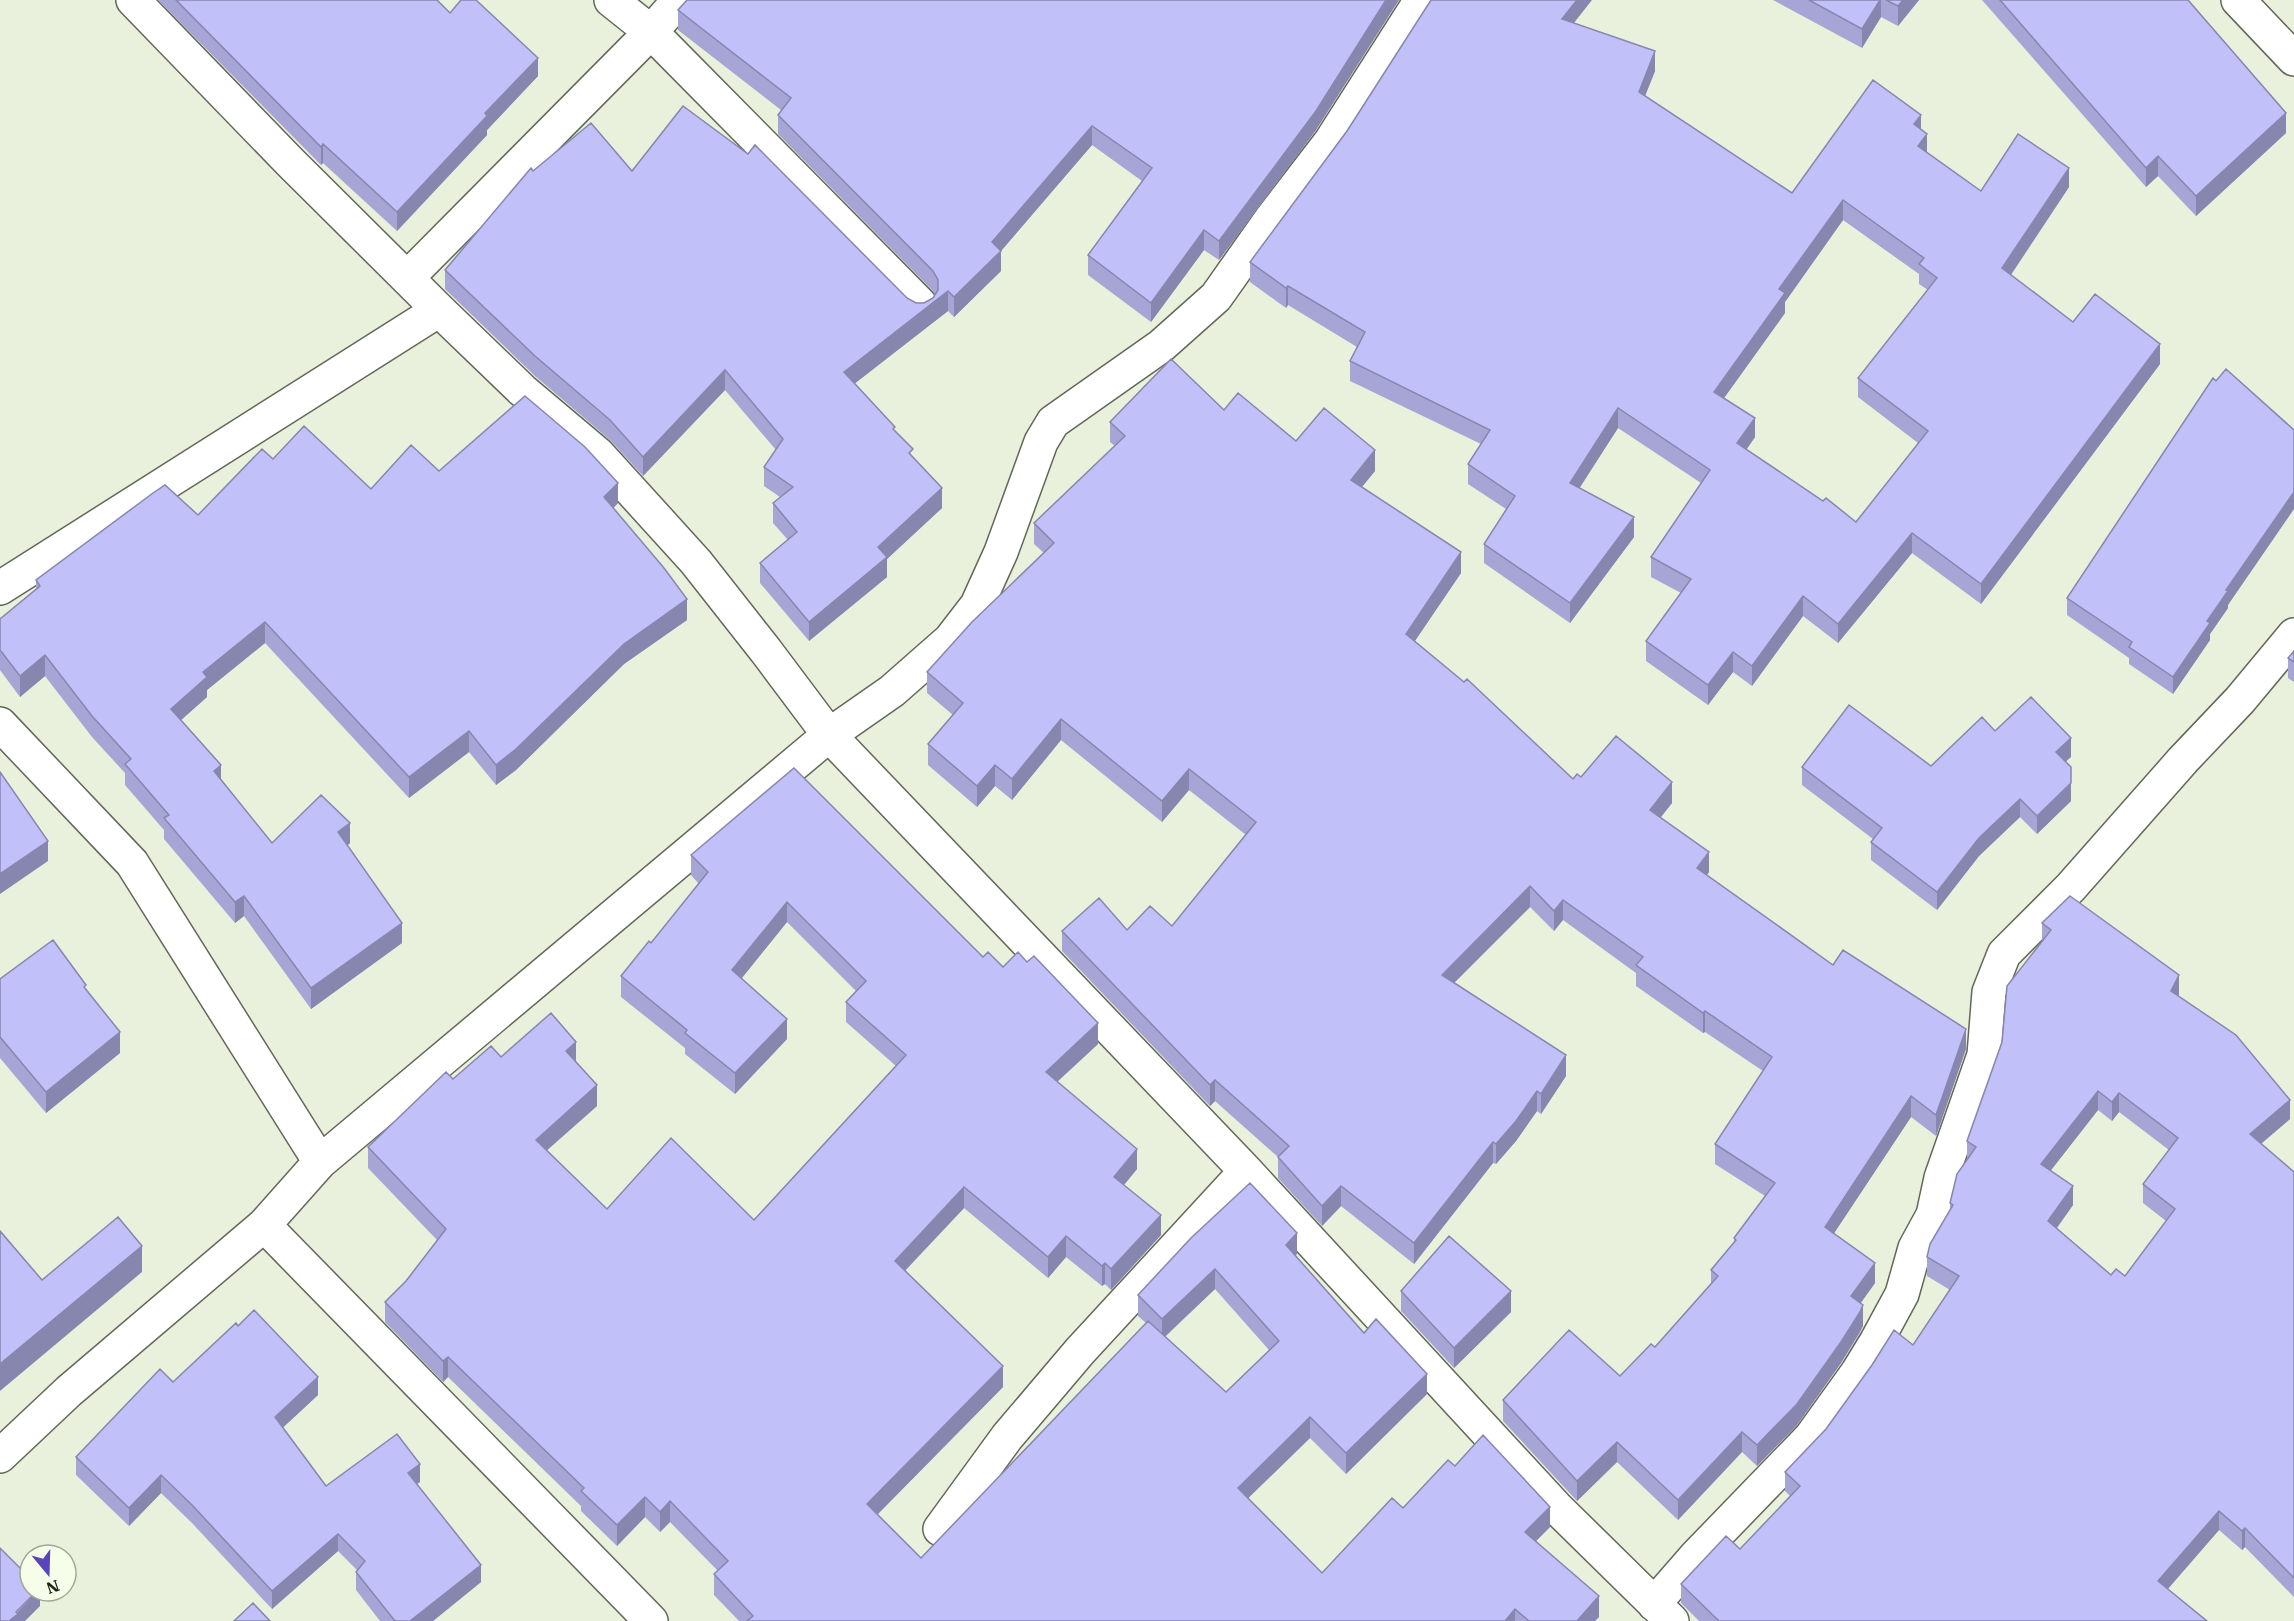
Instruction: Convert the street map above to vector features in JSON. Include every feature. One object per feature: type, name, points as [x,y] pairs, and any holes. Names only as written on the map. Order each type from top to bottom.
[{"type":"street","points":[[133,0],[290,162],[439,310],[522,390],[598,454],[696,562],[829,735],[1246,1171],[1556,1507],[1663,1612],[1695,1557],[1811,1437],[1857,1373],[1902,1294],[1915,1248],[1933,1215],[1941,1178],[1984,1055],[1989,992],[2004,954],[2071,887],[2183,760],[2240,700],[2294,635]]},
{"type":"street","points":[[611,0],[651,32],[920,304]]},
{"type":"street","points":[[408,277],[651,32],[679,0]]},
{"type":"street","points":[[0,1456],[69,1391],[264,1225],[320,1162],[829,735],[892,691],[951,640],[977,605],[1001,552],[1041,442],[1053,422],[1161,346],[1216,297],[1271,219],[1331,141],[1421,0]]},
{"type":"street","points":[[2238,0],[2294,59]]},
{"type":"street","points":[[0,588],[439,310]]},
{"type":"street","points":[[0,724],[132,863],[320,1162]]},
{"type":"street","points":[[940,1529],[1007,1437],[1080,1351],[1246,1171]]},
{"type":"street","points":[[264,1225],[651,1621]]},
{"type":"building","points":[[176,0],[437,0],[450,13],[461,0],[476,0],[538,58],[485,113],[487,116],[397,212],[323,144],[321,147]]},
{"type":"building","points":[[687,0],[1386,0],[1316,111],[1219,241],[1204,230],[1151,303],[1088,255],[1152,168],[1092,126],[992,242],[1001,251],[954,297],[948,291],[844,372],[895,427],[893,429],[913,449],[909,453],[942,488],[878,547],[887,557],[809,622],[760,563],[797,532],[773,503],[793,487],[764,467],[783,439],[725,370],[643,457],[610,420],[535,356],[445,270],[531,168],[533,171],[591,123],[632,171],[683,106],[748,154],[755,145],[907,298],[916,303],[924,303],[933,298],[938,290],[938,280],[933,271],[778,115],[791,98],[678,10]]},
{"type":"building","points":[[1431,0],[1577,0],[1562,19],[1655,51],[1639,92],[1792,193],[1873,80],[1921,115],[1914,124],[1927,134],[1918,146],[1981,191],[2018,134],[2069,168],[2002,268],[2073,322],[2095,294],[2160,344],[1981,584],[1912,533],[1838,624],[1803,596],[1752,666],[1733,652],[1708,685],[1646,641],[1691,579],[1651,557],[1710,470],[1618,408],[1570,483],[1634,517],[1570,603],[1484,544],[1515,496],[1468,464],[1490,430],[1350,361],[1365,332],[1288,286],[1286,288],[1250,262],[1347,131]],"holes":[[[1843,200],[1924,258],[1919,264],[1937,278],[1858,378],[1928,431],[1856,522],[1826,498],[1823,501],[1737,443],[1755,418],[1714,392],[1785,293],[1779,289]]]},
{"type":"building","points":[[1809,0],[1880,0],[1862,29]]},
{"type":"building","points":[[1886,0],[1903,0],[1898,6]]},
{"type":"building","points":[[2000,0],[2188,0],[2286,113],[2196,196],[2158,156],[2146,168]]},
{"type":"building","points":[[1171,359],[1224,410],[1238,393],[1296,441],[1324,408],[1375,450],[1351,480],[1461,552],[1406,634],[1464,682],[1467,679],[1573,779],[1577,774],[1581,777],[1616,736],[1672,782],[1650,810],[1709,852],[1697,868],[1833,965],[1843,950],[1966,1029],[1936,1115],[1911,1096],[1825,1227],[1875,1263],[1851,1296],[1863,1305],[1860,1312],[1797,1404],[1757,1445],[1742,1432],[1678,1500],[1617,1442],[1577,1481],[1503,1400],[1569,1330],[1620,1376],[1651,1344],[1655,1347],[1718,1276],[1711,1270],[1736,1240],[1734,1238],[1775,1183],[1715,1144],[1772,1057],[1705,1011],[1703,1013],[1636,965],[1643,957],[1563,900],[1554,911],[1530,886],[1442,975],[1566,1055],[1541,1094],[1537,1091],[1516,1121],[1496,1144],[1493,1142],[1414,1243],[1341,1186],[1322,1206],[1278,1157],[1289,1146],[1215,1080],[1210,1085],[1062,931],[1099,898],[1127,930],[1150,906],[1172,926],[1256,822],[1189,769],[1162,801],[1061,719],[1012,779],[995,765],[977,786],[928,744],[963,703],[927,672],[972,622],[1054,543],[1034,523],[1125,436],[1110,422]]},
{"type":"building","points":[[2226,369],[2294,430],[2294,492],[2226,590],[2228,591],[2207,621],[2210,623],[2173,677],[2129,647],[2132,642],[2067,598],[2213,378],[2216,381]]},
{"type":"building","points":[[525,396],[585,447],[618,483],[604,497],[687,599],[624,644],[516,749],[496,765],[469,731],[409,777],[265,622],[203,672],[207,677],[171,709],[221,765],[214,771],[272,843],[321,795],[350,823],[338,832],[402,923],[311,988],[244,896],[235,902],[164,818],[169,815],[125,764],[131,759],[92,716],[45,655],[20,676],[0,650],[0,619],[40,586],[36,580],[165,485],[198,515],[262,449],[273,459],[304,426],[371,489],[411,445],[439,471]]},
{"type":"building","points":[[2294,651],[2294,662],[2288,658]]},
{"type":"building","points":[[2031,697],[2071,738],[2056,752],[2071,767],[2071,783],[2037,816],[2020,799],[1979,838],[1937,892],[1871,842],[1882,828],[1802,767],[1849,705],[1931,766],[1982,717],[1995,731]]},
{"type":"building","points":[[794,768],[983,957],[988,952],[1003,967],[1018,952],[1027,962],[1034,956],[1098,1023],[1046,1072],[1137,1149],[1114,1177],[1161,1215],[1111,1269],[1105,1263],[1102,1266],[1066,1236],[1048,1257],[964,1187],[895,1261],[1003,1366],[867,1504],[921,1558],[1148,1321],[1226,1392],[1279,1341],[1215,1269],[1162,1319],[1138,1295],[1191,1238],[1250,1183],[1297,1233],[1286,1245],[1364,1333],[1376,1319],[1427,1374],[1346,1453],[1310,1417],[1238,1488],[1322,1573],[1392,1498],[1403,1508],[1448,1460],[1455,1466],[1483,1435],[1550,1507],[1525,1532],[1599,1596],[1577,1621],[1529,1621],[1515,1609],[1505,1621],[747,1621],[753,1616],[714,1574],[728,1561],[670,1501],[660,1512],[645,1497],[617,1525],[581,1491],[584,1488],[448,1357],[443,1361],[385,1302],[406,1281],[446,1229],[368,1147],[446,1072],[453,1079],[491,1046],[501,1057],[551,1013],[576,1042],[566,1051],[597,1085],[536,1140],[607,1209],[671,1138],[754,1220],[906,1055],[846,1002],[866,981],[787,902],[732,970],[787,1019],[735,1073],[685,1033],[687,1030],[621,976],[649,941],[651,943],[708,872],[691,855]]},
{"type":"building","points":[[0,772],[48,841],[0,874]]},
{"type":"building","points":[[2070,896],[2179,975],[2171,991],[2236,1035],[2290,1100],[2250,1134],[2294,1172],[2294,1578],[2245,1528],[2242,1531],[2219,1511],[2158,1581],[2207,1621],[1719,1621],[1681,1584],[1726,1536],[1740,1549],[1800,1486],[1785,1472],[1826,1429],[1894,1330],[1913,1345],[1959,1276],[1927,1257],[1930,1244],[1953,1205],[1950,1203],[1957,1174],[1976,1147],[1967,1141],[2002,1042],[2007,986],[2051,930],[2042,923]],"holes":[[[2098,1091],[2112,1102],[2119,1093],[2178,1138],[2143,1184],[2175,1209],[2125,1276],[2116,1269],[2111,1275],[2048,1221],[2073,1186],[2041,1164]]]},
{"type":"building","points":[[53,940],[86,985],[84,987],[120,1032],[46,1092],[0,1037],[0,979]]},
{"type":"building","points":[[118,1217],[142,1246],[0,1364],[0,1231],[42,1280]]},
{"type":"building","points":[[1449,1236],[1511,1291],[1454,1348],[1401,1291]]},
{"type":"building","points":[[254,1310],[318,1377],[275,1417],[326,1486],[397,1434],[420,1464],[408,1473],[481,1565],[410,1621],[395,1621],[356,1572],[365,1561],[338,1534],[272,1591],[161,1475],[129,1508],[76,1457],[160,1369],[173,1382],[236,1323],[238,1326]]},
{"type":"building","points":[[0,1548],[18,1566],[18,1603],[25,1603],[16,1612],[18,1614],[9,1621],[0,1621]]},
{"type":"building","points":[[253,1603],[270,1621],[234,1621]]}]
